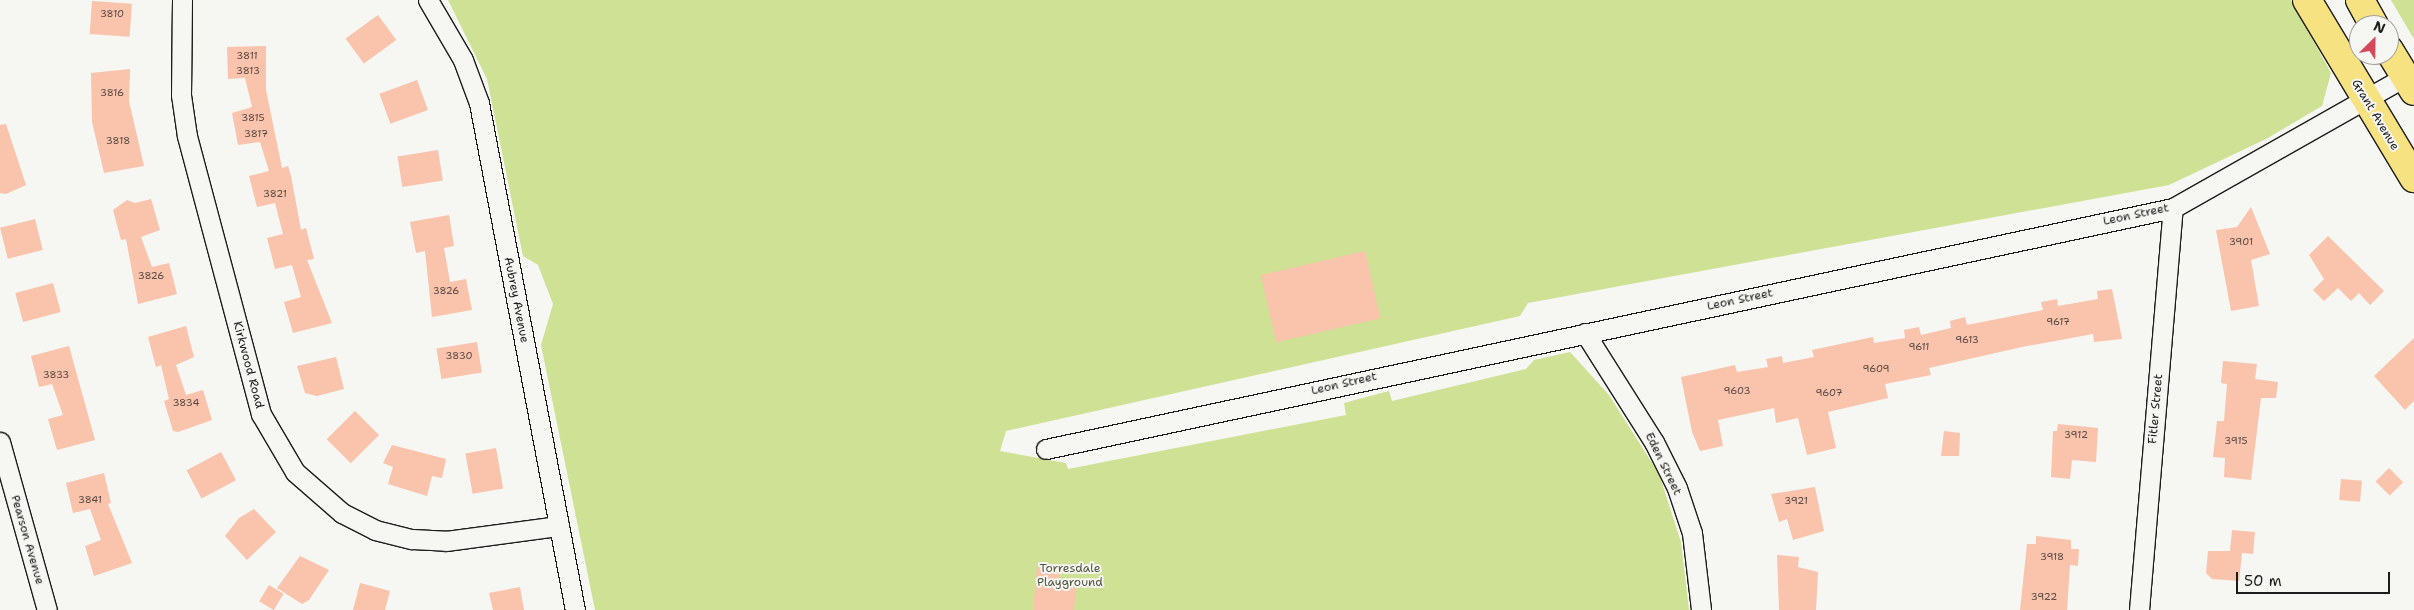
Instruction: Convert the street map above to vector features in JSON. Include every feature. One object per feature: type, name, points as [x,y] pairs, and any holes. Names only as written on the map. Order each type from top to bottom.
[{"type":"main road","name":"Grant Avenue","points":[[2307,0],[2414,178]]},
{"type":"main road","points":[[2360,0],[2368,15]]},
{"type":"main road","points":[[2398,65],[2410,84]]},
{"type":"street","name":"Kirkwood Road","points":[[182,0],[181,95],[187,136],[261,414],[295,472],[342,513],[375,530],[412,539],[446,541],[559,526]]},
{"type":"street","name":"Aubrey Avenue","points":[[428,0],[463,60],[479,103],[575,610]]},
{"type":"street","name":"Leon Street","points":[[1046,449],[2173,208],[2366,100],[2410,84]]},
{"type":"street","name":"Fitler Street","points":[[2139,610],[2173,208]]},
{"type":"street","name":"Eden Street","points":[[1585,333],[1654,442],[1677,488],[1692,533],[1701,610]]},
{"type":"street","name":"Pearson Avenue","points":[[0,442],[47,610]]},
{"type":"green space","name":"Torresdale Playground","points":[[448,0],[2291,0],[2331,73],[2322,106],[2266,139],[2169,185],[1528,303],[1520,316],[1006,431],[1000,451],[1066,463],[1068,469],[1346,415],[1344,403],[1389,391],[1392,401],[1526,369],[1534,360],[1570,352],[1609,395],[1659,474],[1681,542],[1689,610],[595,610],[541,345],[553,304],[538,265],[523,256],[487,79]]},
{"type":"green space","points":[[2391,0],[2414,0],[2414,39]]},
{"type":"building","points":[[92,1],[132,4],[130,37],[90,34]]},
{"type":"building","points":[[378,15],[396,40],[364,64],[346,39]]},
{"type":"building","points":[[266,46],[266,90],[282,168],[288,166],[301,230],[306,228],[314,259],[307,260],[332,323],[293,333],[284,302],[301,297],[292,265],[275,269],[267,238],[283,234],[275,203],[257,207],[249,176],[269,171],[260,142],[238,145],[232,113],[252,107],[245,78],[228,79],[227,47]]},
{"type":"building","points":[[130,69],[129,101],[144,166],[104,173],[92,122],[91,73]]},
{"type":"building","points":[[417,80],[428,110],[390,124],[379,94]]},
{"type":"building","points":[[6,124],[26,185],[6,194],[0,193],[0,125]]},
{"type":"building","points":[[438,150],[443,181],[402,187],[398,156]]},
{"type":"building","points":[[151,199],[160,230],[141,237],[152,267],[169,263],[177,294],[138,304],[126,239],[121,240],[113,210],[127,200],[135,203]]},
{"type":"building","points":[[2251,207],[2270,254],[2251,260],[2259,306],[2231,311],[2216,230],[2237,227]]},
{"type":"building","points":[[449,215],[454,246],[444,248],[450,282],[466,279],[472,310],[432,317],[425,251],[416,253],[410,222]]},
{"type":"building","points":[[35,219],[43,250],[8,259],[0,228]]},
{"type":"building","points":[[2328,236],[2384,291],[2370,305],[2359,293],[2351,301],[2338,288],[2324,301],[2313,290],[2324,279],[2309,255]]},
{"type":"building","points":[[1365,251],[1381,318],[1276,342],[1261,275]]},
{"type":"building","points":[[53,283],[61,312],[23,322],[15,293]]},
{"type":"building","points":[[2112,289],[2122,339],[2094,342],[2093,334],[2022,347],[1929,368],[1931,375],[1885,384],[1888,398],[1828,412],[1836,448],[1807,455],[1798,418],[1776,423],[1774,408],[1718,420],[1723,446],[1700,451],[1692,432],[1681,377],[1735,365],[1737,372],[1768,367],[1766,359],[1782,356],[1783,363],[1814,357],[1812,350],[1873,337],[1874,343],[1905,338],[1904,330],[1919,327],[1921,335],[1951,328],[1950,321],[1965,317],[1967,325],[2043,310],[2041,302],[2057,299],[2058,306],[2098,299],[2097,291]]},
{"type":"building","points":[[186,326],[194,357],[176,365],[186,395],[203,390],[212,420],[178,432],[173,431],[164,401],[169,399],[161,365],[156,367],[148,337]]},
{"type":"building","points":[[2414,338],[2414,401],[2405,410],[2374,376]]},
{"type":"building","points":[[477,342],[482,373],[441,379],[437,348]]},
{"type":"building","points":[[69,346],[95,440],[57,450],[48,419],[63,415],[52,384],[39,387],[31,356]]},
{"type":"building","points":[[336,357],[344,389],[317,396],[305,393],[297,366]]},
{"type":"building","points":[[2223,361],[2257,364],[2255,379],[2278,382],[2276,398],[2261,398],[2251,480],[2224,477],[2225,458],[2213,457],[2217,421],[2224,421],[2227,384],[2221,383]]},
{"type":"building","points":[[355,411],[379,435],[351,463],[327,439]]},
{"type":"building","points":[[2058,424],[2098,428],[2096,462],[2072,460],[2070,479],[2051,477],[2053,431],[2057,431]]},
{"type":"building","points":[[1944,431],[1960,433],[1959,456],[1941,456]]},
{"type":"building","points":[[392,445],[446,459],[442,478],[432,476],[427,496],[388,484],[393,467],[383,463]]},
{"type":"building","points":[[496,448],[503,488],[473,494],[465,453]]},
{"type":"building","points":[[221,452],[236,480],[202,499],[187,470]]},
{"type":"building","points":[[2389,468],[2403,482],[2390,496],[2376,481]]},
{"type":"building","points":[[104,473],[111,503],[108,504],[132,563],[94,576],[85,546],[101,540],[90,509],[73,513],[66,483]]},
{"type":"building","points":[[2341,479],[2362,481],[2360,502],[2339,500]]},
{"type":"building","points":[[1815,487],[1824,531],[1793,540],[1787,519],[1779,522],[1771,494]]},
{"type":"building","points":[[254,509],[276,532],[247,560],[225,536],[239,518]]},
{"type":"building","points":[[2232,530],[2255,532],[2253,554],[2242,553],[2239,581],[2212,579],[2206,573],[2208,551],[2230,551]]},
{"type":"building","points":[[2036,536],[2071,540],[2071,549],[2079,549],[2078,566],[2070,565],[2067,610],[2020,610],[2027,544],[2036,544]]},
{"type":"building","points":[[1777,555],[1799,557],[1798,567],[1818,572],[1816,610],[1779,610]]},
{"type":"building","points":[[300,556],[329,570],[309,600],[302,604],[277,588]]},
{"type":"building","points":[[1037,567],[1060,569],[1058,583],[1077,584],[1074,610],[1033,610]]},
{"type":"building","points":[[360,583],[390,591],[385,610],[353,610]]},
{"type":"building","points":[[269,585],[284,594],[274,610],[259,601]]},
{"type":"building","points":[[520,587],[524,610],[493,610],[489,593]]}]
